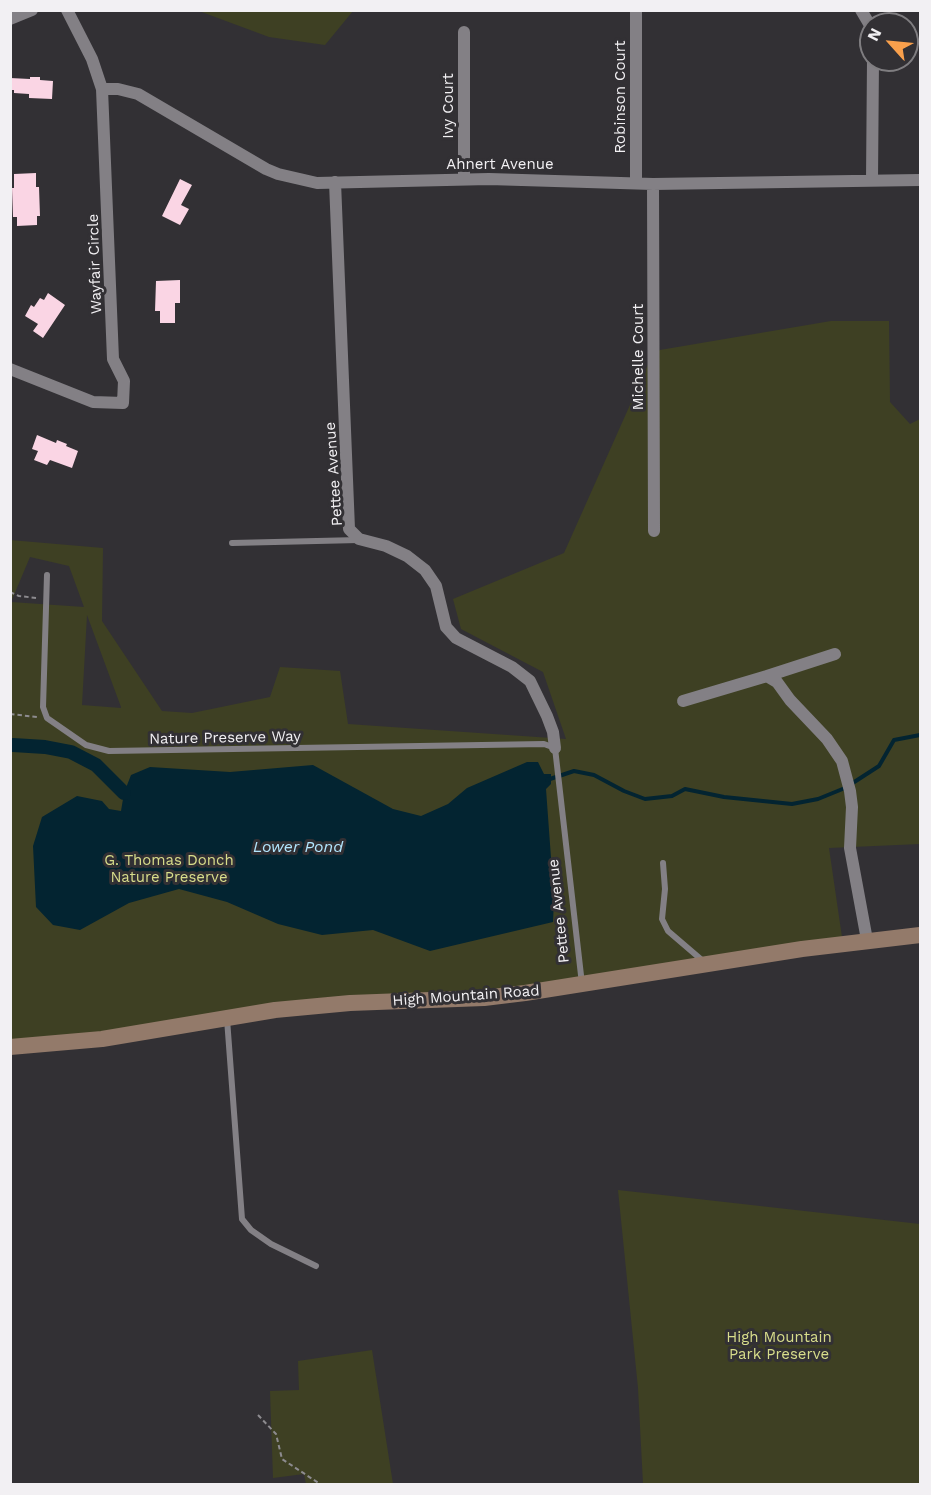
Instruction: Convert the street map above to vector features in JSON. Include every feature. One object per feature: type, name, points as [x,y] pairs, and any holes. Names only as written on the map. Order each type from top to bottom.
[{"type":"main road","name":"High Mountain Road","points":[[10,1047],[102,1039],[275,1011],[350,1003],[484,998],[582,985],[867,940],[921,935]]},
{"type":"street","points":[[10,19],[32,10]]},
{"type":"street","name":"Wayfair Circle","points":[[10,369],[93,402],[123,403],[124,381],[114,359],[102,89],[92,59],[67,10]]},
{"type":"street","name":"Robinson Court","points":[[636,10],[636,183]]},
{"type":"street","name":"Ivy Court","points":[[464,32],[464,180]]},
{"type":"street","points":[[873,72],[873,180]]},
{"type":"street","name":"Ahnert Avenue","points":[[102,89],[118,89],[138,94],[266,169],[317,183],[464,180],[653,184],[921,180]]},
{"type":"street","name":"Pettee Avenue","points":[[335,182],[350,529],[359,539],[386,546],[407,556],[425,570],[436,586],[446,627],[456,638],[512,667],[530,681],[540,698],[553,732],[555,748]]},
{"type":"street","name":"Michelle Court","points":[[653,184],[654,531]]},
{"type":"street","points":[[683,701],[835,654]]},
{"type":"street","points":[[767,676],[777,682],[790,700],[827,739],[842,761],[852,807],[850,848],[867,940]]},
{"type":"lane","points":[[232,543],[359,539]]},
{"type":"lane","points":[[47,575],[44,707],[47,718]]},
{"type":"lane","name":"Nature Preserve Way","points":[[47,718],[86,745],[109,752],[544,744],[555,748]]},
{"type":"lane","name":"Pettee Avenue","points":[[555,748],[582,985]]},
{"type":"lane","points":[[663,863],[665,889],[662,919],[669,931],[706,964]]},
{"type":"lane","points":[[227,1018],[242,1219],[250,1230],[271,1244],[316,1266]]},
{"type":"path","points":[[10,592],[18,596],[46,598]]},
{"type":"path","points":[[10,714],[47,718]]},
{"type":"path","points":[[258,1415],[276,1434],[282,1459],[320,1485]]},
{"type":"green space","points":[[353,10],[325,45],[269,37],[199,11]]},
{"type":"green space","name":"G. Thomas Donch Nature Preserve","points":[[831,321],[889,321],[890,402],[910,424],[920,419],[920,844],[829,848],[843,944],[436,999],[11,1047],[10,540],[103,548],[102,621],[162,711],[192,713],[270,697],[280,667],[340,671],[348,724],[566,739],[543,672],[461,629],[453,599],[564,553],[654,351]],"holes":[[[30,557],[69,566],[84,607],[11,602]],[[87,615],[121,707],[121,708],[82,705]]]},
{"type":"green space","name":"High Mountain Park Preserve","points":[[618,1190],[920,1224],[920,1484],[643,1484],[638,1388]]},
{"type":"green space","points":[[372,1350],[393,1484],[306,1484],[304,1474],[273,1478],[270,1391],[299,1390],[298,1361]]},
{"type":"water","name":"Lower Pond","points":[[527,762],[538,762],[544,774],[551,774],[551,784],[546,789],[554,899],[553,922],[430,951],[373,930],[322,935],[278,924],[227,902],[179,889],[129,903],[80,930],[53,925],[36,907],[33,846],[42,817],[77,796],[102,801],[109,809],[121,811],[124,793],[131,775],[150,767],[230,772],[313,765],[393,809],[421,816],[448,804],[467,788]]},
{"type":"building","points":[[30,77],[53,81],[52,99],[29,98],[29,94],[14,93],[14,90],[10,90],[10,78],[30,79]]},
{"type":"building","points":[[36,173],[40,216],[37,216],[37,225],[17,226],[17,217],[13,217],[14,174]]},
{"type":"building","points":[[180,179],[192,185],[181,205],[189,209],[180,225],[162,216]]},
{"type":"building","points":[[180,280],[180,303],[175,303],[175,323],[160,323],[160,311],[155,311],[156,281]]},
{"type":"building","points":[[48,293],[65,305],[43,338],[33,331],[38,324],[25,316],[31,305],[34,307],[40,298],[44,300]]},
{"type":"building","points":[[37,435],[56,443],[57,440],[78,451],[72,468],[50,460],[47,465],[34,460],[38,451],[32,449]]},
{"type":"waterway","points":[[547,780],[574,771],[594,775],[645,799],[672,796],[685,789],[724,797],[792,804],[818,799],[845,788],[879,766],[894,740],[920,735]]},
{"type":"waterway","points":[[13,745],[45,747],[71,752],[96,765],[124,793]]}]
